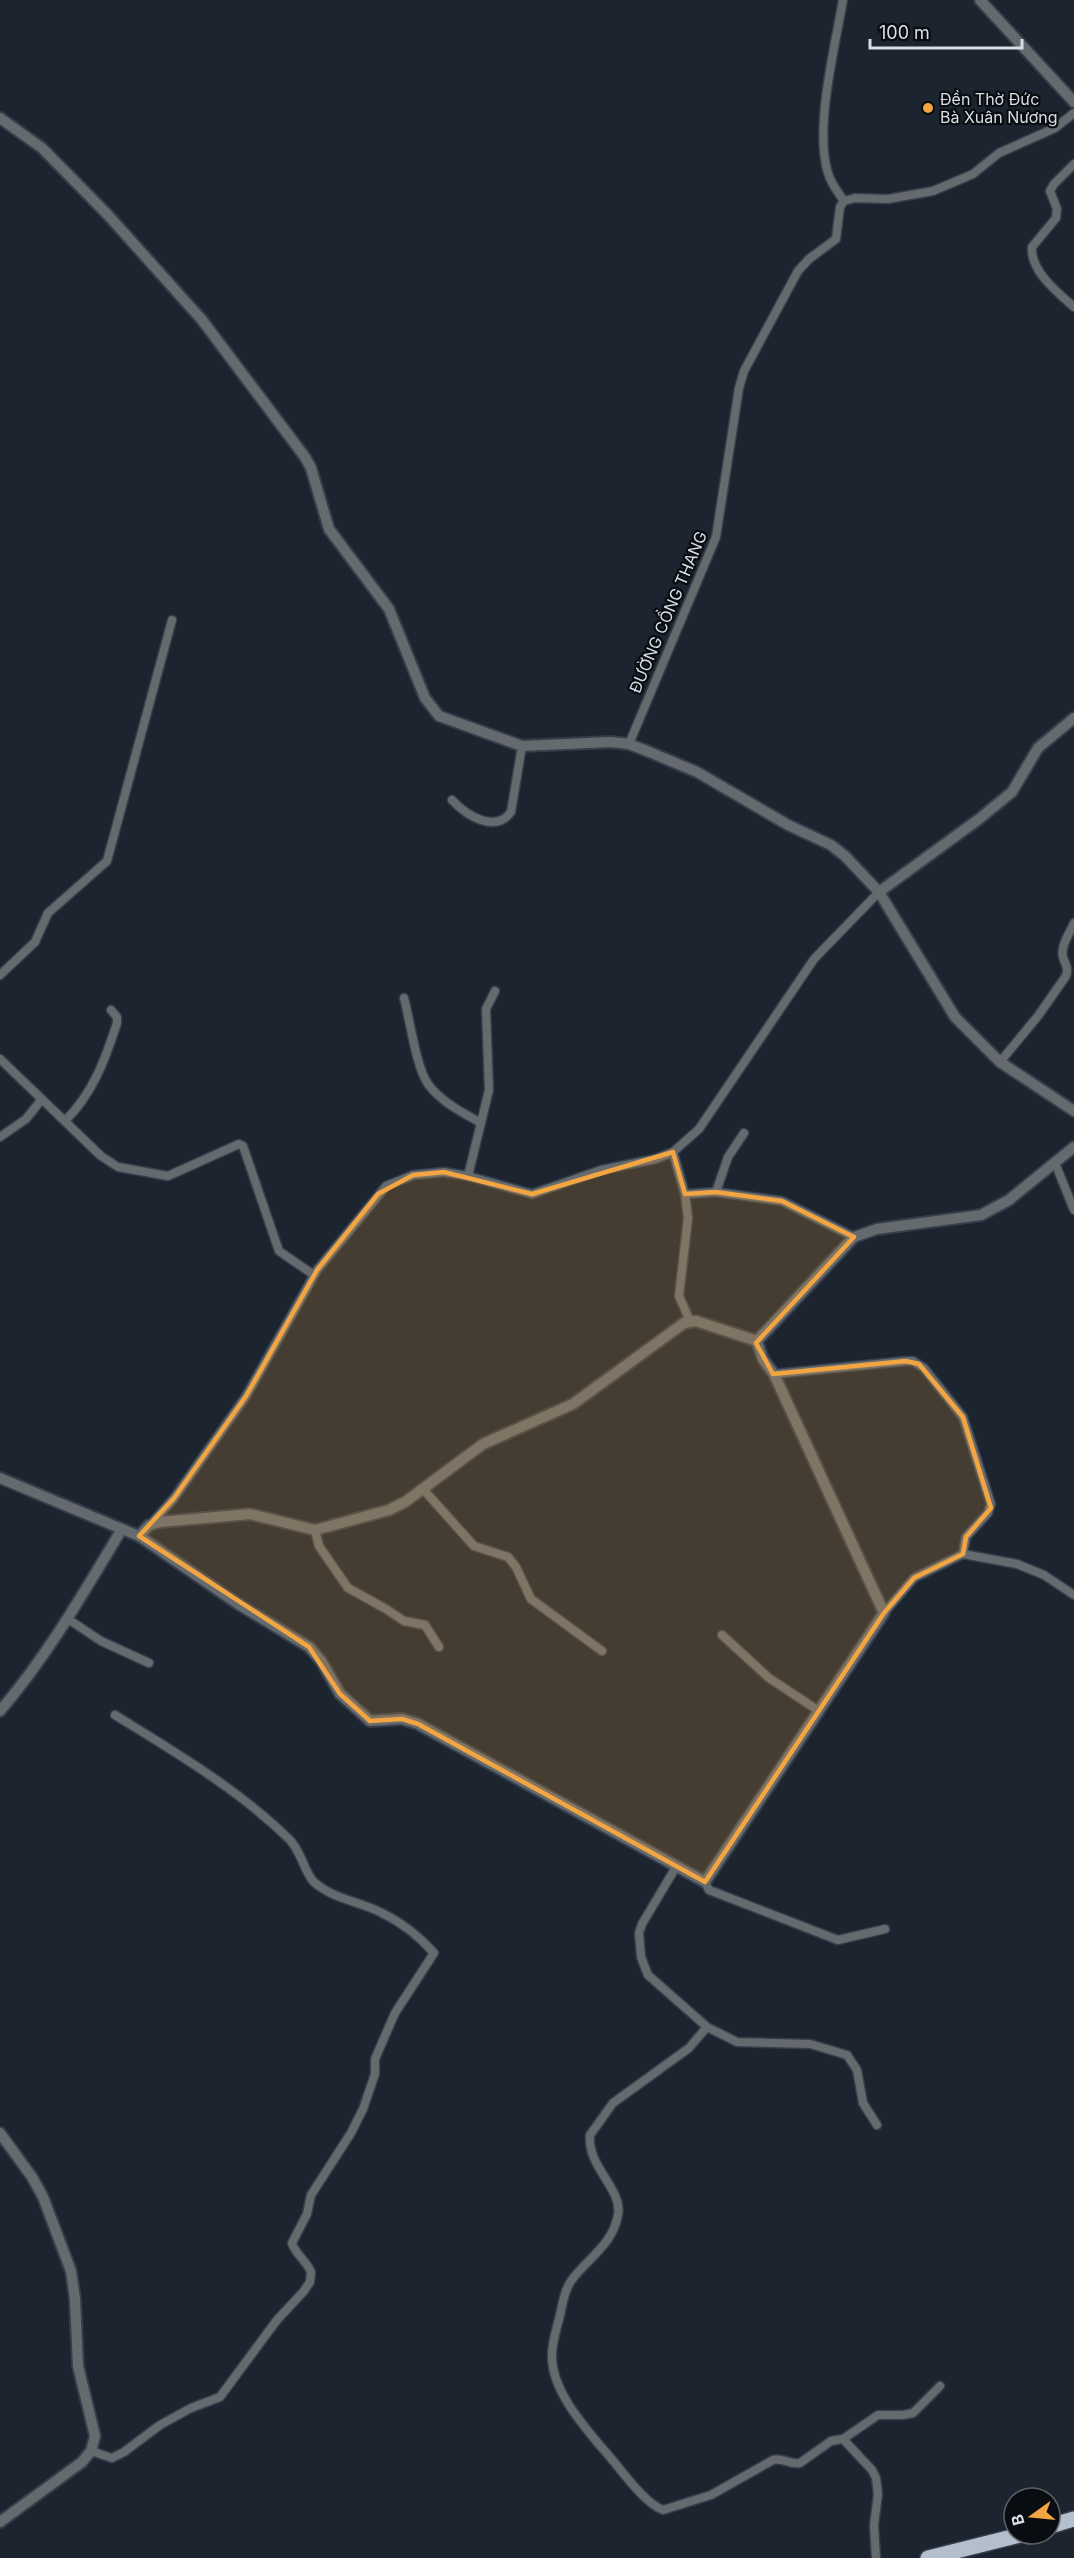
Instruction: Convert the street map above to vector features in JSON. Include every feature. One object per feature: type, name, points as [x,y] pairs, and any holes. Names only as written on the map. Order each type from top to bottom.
[{"type":"highway","points":[[928,2558],[1002,2540]]},
{"type":"street","points":[[843,0],[825,103],[824,155],[828,175],[844,201],[855,198],[888,199],[933,191],[973,174],[999,153],[1055,128],[1074,113]]},
{"type":"street","points":[[986,2],[1074,102]]},
{"type":"street","points":[[0,118],[42,148],[108,215],[202,320],[305,457],[311,468],[329,529],[389,609],[432,710],[446,720],[522,747],[610,742],[629,744],[697,772],[788,825],[831,846],[845,856],[879,892],[955,1017],[1000,1062],[1073,1109]]},
{"type":"street","points":[[1074,164],[1050,191],[1057,209],[1056,218],[1032,247],[1032,253],[1044,278],[1074,307]]},
{"type":"street","name":"ĐƯỜNG CỔNG THANG","points":[[629,744],[716,537],[739,388],[744,371],[798,271],[809,259],[836,239],[840,207],[844,201]]},
{"type":"street","points":[[0,975],[35,942],[48,913],[107,861],[172,620]]},
{"type":"street","points":[[139,1536],[174,1498],[246,1396],[314,1275],[386,1186],[425,1172],[444,1172],[468,1176],[532,1194],[601,1170],[655,1159],[673,1152],[699,1129],[814,960],[879,892],[1012,792],[1038,748],[1074,718]]},
{"type":"street","points":[[452,800],[473,818],[491,822],[508,817],[511,812],[522,747]]},
{"type":"street","points":[[1000,1062],[1038,1016],[1066,976],[1068,969],[1063,957],[1063,947],[1074,923]]},
{"type":"street","points":[[468,1176],[490,1082],[486,1009],[495,991]]},
{"type":"street","points":[[404,998],[422,1072],[428,1084],[451,1106],[481,1123]]},
{"type":"street","points":[[65,1121],[87,1095],[100,1071],[117,1023],[117,1017],[111,1010]]},
{"type":"street","points":[[0,1059],[109,1162],[118,1167],[163,1176],[174,1174],[240,1144],[243,1146],[279,1251],[314,1275]]},
{"type":"street","points":[[0,1137],[26,1119],[42,1100]]},
{"type":"street","points":[[716,1192],[728,1157],[744,1133]]},
{"type":"street","points":[[757,1341],[854,1237],[877,1229],[981,1215],[1009,1200],[1074,1147]]},
{"type":"street","points":[[673,1152],[685,1194],[688,1232],[679,1296],[690,1321]]},
{"type":"street","points":[[1055,1163],[1074,1210]]},
{"type":"street","points":[[685,1194],[716,1192],[782,1201],[854,1237]]},
{"type":"street","points":[[149,1525],[250,1514],[315,1530],[389,1510],[405,1502],[483,1443],[573,1404],[678,1326],[690,1321],[703,1323],[757,1341]]},
{"type":"street","points":[[757,1341],[763,1359],[774,1374],[884,1613]]},
{"type":"street","points":[[774,1374],[906,1360],[913,1361],[924,1368],[963,1417],[990,1500],[991,1508],[988,1513],[966,1537],[963,1554]]},
{"type":"street","points":[[0,1478],[139,1536],[238,1605],[309,1647],[321,1661],[340,1694],[370,1721],[402,1719],[418,1724],[705,1882],[709,1890],[838,1940],[885,1929]]},
{"type":"street","points":[[423,1489],[474,1546],[508,1557],[516,1567],[531,1599],[602,1651]]},
{"type":"street","points":[[0,1711],[21,1687],[68,1619],[122,1529]]},
{"type":"street","points":[[315,1530],[319,1546],[348,1588],[404,1621],[425,1625],[439,1647]]},
{"type":"street","points":[[705,1882],[884,1613],[914,1578],[963,1554],[1017,1564],[1044,1575],[1074,1594]]},
{"type":"street","points":[[68,1619],[101,1641],[149,1663]]},
{"type":"street","points":[[722,1635],[769,1678],[819,1711]]},
{"type":"street","points":[[91,2451],[111,2458],[124,2452],[159,2425],[191,2408],[220,2397],[277,2320],[304,2291],[310,2282],[311,2272],[302,2256],[295,2252],[292,2242],[308,2214],[307,2205],[311,2195],[351,2133],[363,2109],[375,2074],[375,2059],[395,2013],[434,1953],[408,1928],[379,1911],[332,1894],[312,1880],[304,1861],[291,1841],[229,1787],[116,1715]]},
{"type":"street","points":[[676,1867],[639,1933],[641,1957],[648,1975],[706,2026],[738,2042],[810,2044],[847,2055],[852,2059],[857,2070],[863,2103],[877,2125]]},
{"type":"street","points":[[706,2026],[689,2048],[613,2103],[590,2135],[593,2160],[615,2198],[618,2215],[606,2244],[574,2276],[567,2289],[552,2347],[552,2367],[556,2378],[579,2418],[642,2494],[663,2510],[711,2495],[778,2458],[795,2464],[800,2463],[831,2441],[843,2439],[878,2415],[913,2413],[940,2386]]},
{"type":"street","points":[[0,2133],[32,2177],[43,2197],[71,2271],[75,2299],[78,2366],[95,2436],[91,2451],[81,2462],[0,2522]]},
{"type":"street","points":[[843,2439],[872,2470],[876,2478],[878,2494],[874,2525],[876,2558]]},
{"type":"highlighted area","points":[[673,1152],[685,1194],[716,1192],[782,1201],[854,1237],[756,1343],[773,1374],[906,1361],[919,1364],[963,1417],[991,1508],[966,1537],[963,1554],[914,1578],[884,1613],[705,1882],[418,1724],[402,1719],[370,1721],[340,1694],[309,1647],[139,1536],[174,1498],[246,1396],[317,1270],[378,1194],[413,1175],[444,1172],[532,1194]]},
{"type":"place","name":"Đền Thờ Đức Bà Xuân Nương","points":[[928,108]]}]
